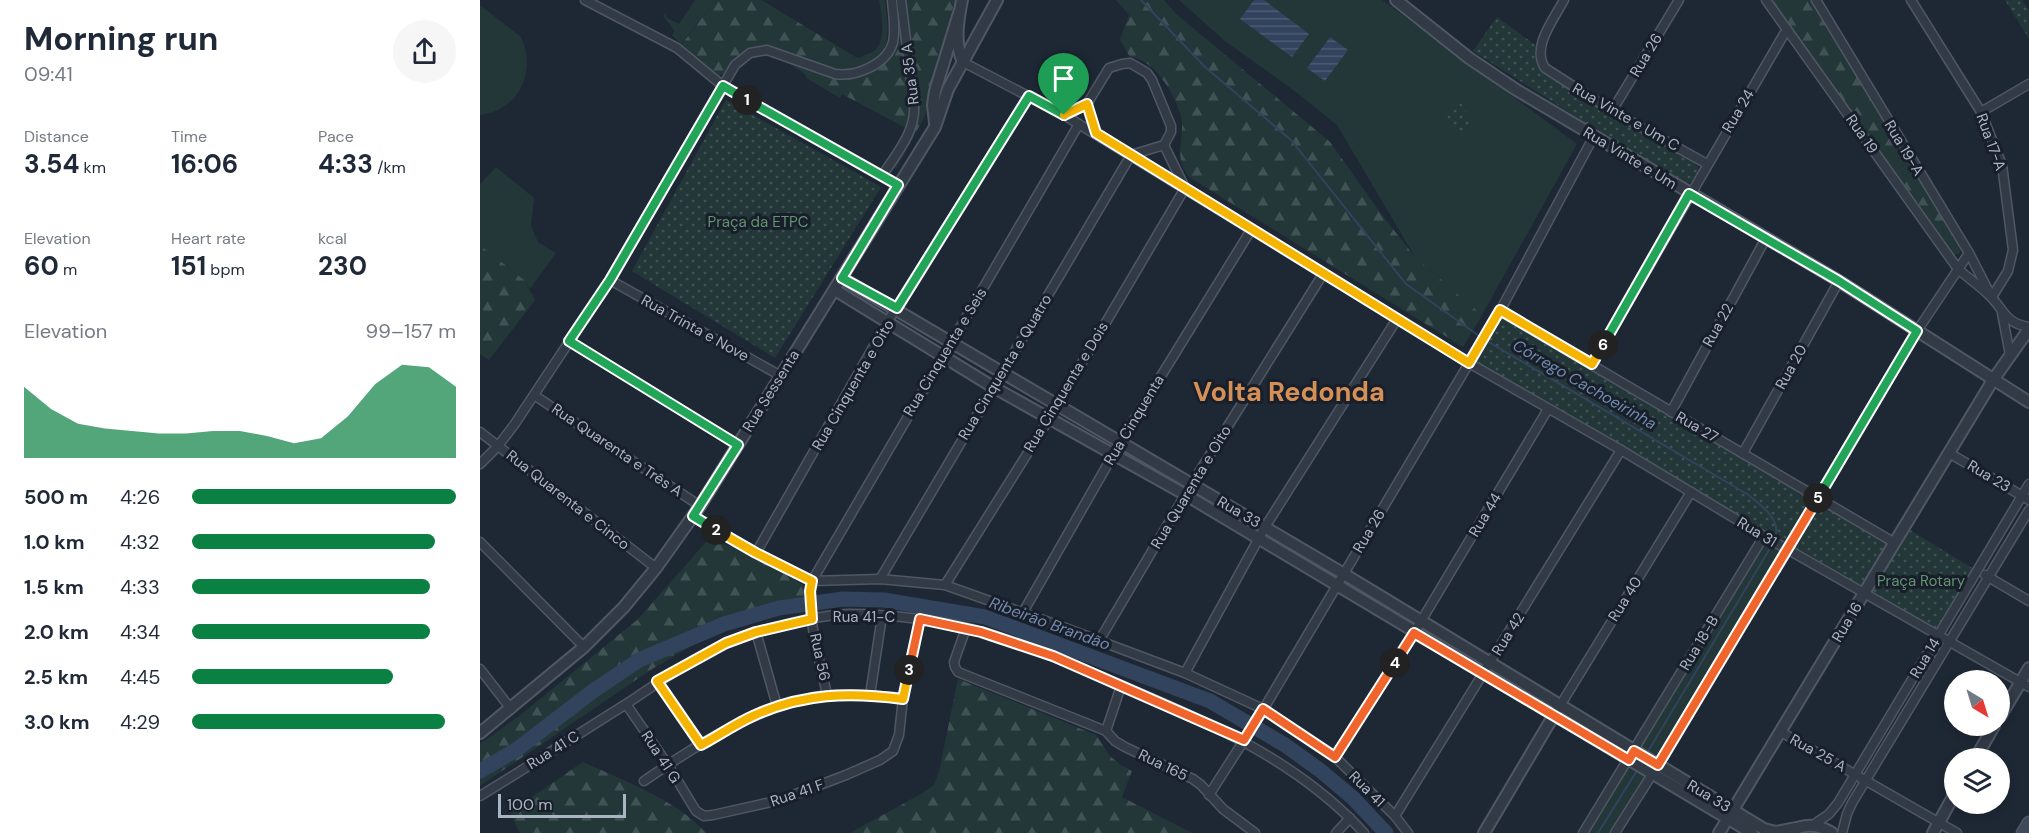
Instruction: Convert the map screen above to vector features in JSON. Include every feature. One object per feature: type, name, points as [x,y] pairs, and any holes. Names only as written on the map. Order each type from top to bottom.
[{"type":"street","points":[[585,0],[677,48],[723,86],[898,185]]},
{"type":"street","points":[[480,464],[498,447],[610,280],[730,72],[738,62],[746,55],[759,50],[771,50],[835,74],[847,75],[862,71],[880,60],[891,47],[894,27],[892,0]]},
{"type":"street","name":"Rua 35 A","points":[[882,176],[910,133],[914,119],[901,0]]},
{"type":"street","points":[[935,127],[933,105],[935,91],[962,0]]},
{"type":"street","name":"Rua Sessenta","points":[[480,733],[584,647],[624,607],[656,568],[693,516],[935,127],[948,89],[997,0]]},
{"type":"street","name":"Rua Vinte e Um","points":[[1396,0],[1469,58],[1506,83],[1689,194],[1839,281],[2029,402]]},
{"type":"street","name":"Rua Vinte e Um C","points":[[1564,0],[1541,45],[1539,57],[1545,68],[1612,111],[1707,164]]},
{"type":"street","name":"Rua 26","points":[[1612,111],[1679,0]]},
{"type":"street","name":"Rua 19","points":[[1766,0],[1958,269],[1992,297]]},
{"type":"street","name":"Rua 19-A","points":[[1816,0],[1969,254],[1992,297]]},
{"type":"street","name":"Rua 17-A","points":[[1911,0],[1981,112],[2002,165],[2013,243],[2011,264],[1992,297]]},
{"type":"street","points":[[959,13],[957,41],[963,62],[1064,115],[1131,155],[1164,145],[1172,132],[1152,80],[1147,73],[1130,63],[1109,68],[1087,104],[1064,115]]},
{"type":"street","name":"Rua 24","points":[[1592,364],[1787,29]]},
{"type":"street","points":[[1981,112],[2029,84]]},
{"type":"street","name":"Rua Cinquenta e Oito","points":[[756,553],[888,321],[1029,96]]},
{"type":"street","points":[[1087,104],[1096,133]]},
{"type":"street","name":"Rua Cinquenta e Seis","points":[[810,591],[812,581],[1079,124]]},
{"type":"street","points":[[1500,310],[1594,136]]},
{"type":"street","points":[[1164,145],[1185,188]]},
{"type":"street","name":"Rua 31","points":[[1131,155],[1469,363],[2025,685]]},
{"type":"street","name":"Rua Cinquenta e Quatro","points":[[880,579],[1131,155]]},
{"type":"street","name":"Rua Cinquenta e Dois","points":[[945,585],[1049,419],[1185,188]]},
{"type":"street","name":"Rua Cinquenta","points":[[1022,614],[1120,441],[1251,230]]},
{"type":"street","name":"Rua 22","points":[[1671,412],[1766,238]]},
{"type":"street","points":[[1615,833],[1917,331],[1969,254]]},
{"type":"street","name":"Rua Quarenta e Oito","points":[[1099,641],[1191,485],[1323,274]]},
{"type":"street","name":"Rua 33","points":[[842,278],[897,308],[1344,574],[1560,705],[1633,756],[1731,815],[1768,831],[1792,831],[1813,825]]},
{"type":"street","name":"Rua Trinta e Nove","points":[[610,280],[781,376]]},
{"type":"street","name":"Rua 20","points":[[1743,453],[1839,281]]},
{"type":"street","name":"Rua 33","points":[[835,290],[993,387],[1185,495],[1482,673],[1554,715],[1633,756]]},
{"type":"street","points":[[1992,297],[2002,313],[2013,323],[2029,328]]},
{"type":"street","name":"Rua 26","points":[[1209,795],[1344,574],[1500,310]]},
{"type":"street","name":"Rua 27","points":[[1500,310],[1895,543]]},
{"type":"street","points":[[2002,313],[2010,355]]},
{"type":"street","points":[[1185,673],[1258,538],[1397,319]]},
{"type":"street","name":"Rua 16","points":[[1719,833],[1993,380],[2029,328]]},
{"type":"street","points":[[569,341],[738,445]]},
{"type":"street","name":"Rua Quarenta e Três A","points":[[534,394],[700,506]]},
{"type":"street","name":"Rua 44","points":[[1335,757],[1414,633],[1548,409]]},
{"type":"street","name":"Rua Quarenta e Cinco","points":[[480,432],[656,568]]},
{"type":"street","name":"Rua 42","points":[[1395,816],[1621,450]]},
{"type":"street","name":"Rua 23","points":[[1949,453],[2026,498]]},
{"type":"street","name":"Rua 14","points":[[1813,825],[1832,811],[1856,774],[1977,571],[2026,498],[2029,484]]},
{"type":"street","name":"Rua 40","points":[[1554,715],[1691,492]]},
{"type":"street","name":"Rua 14","points":[[1842,833],[1847,814],[1866,780],[2029,510]]},
{"type":"street","points":[[693,516],[756,553],[812,581]]},
{"type":"street","name":"Rua 18-B","points":[[1583,833],[1633,756],[1766,537]]},
{"type":"street","points":[[480,542],[584,647]]},
{"type":"street","points":[[1977,571],[2029,601]]},
{"type":"street","name":"Rua 41","points":[[812,581],[880,579],[945,585],[1185,673],[1263,709],[1335,757],[1395,816],[1408,833]]},
{"type":"street","name":"Rua 56","points":[[810,591],[812,619],[827,695]]},
{"type":"street","name":"Rua 41-C","points":[[626,704],[657,681],[726,643],[756,632],[812,619],[848,614],[920,619],[966,628],[1018,644],[1244,740],[1315,787],[1364,833]]},
{"type":"street","points":[[870,694],[882,616]]},
{"type":"street","points":[[644,781],[701,745],[751,717],[777,706],[827,695],[870,694],[903,699],[920,619]]},
{"type":"street","name":"Rua 165","points":[[966,628],[954,662],[958,672],[1106,731],[1115,741],[1125,747],[1202,785],[1223,809],[1255,833]]},
{"type":"street","points":[[756,632],[777,706]]},
{"type":"street","points":[[2010,704],[2025,685],[2029,668]]},
{"type":"street","points":[[480,669],[511,709]]},
{"type":"street","points":[[657,681],[701,745]]},
{"type":"street","points":[[1106,731],[1121,686]]},
{"type":"street","name":"Rua 41 F","points":[[696,811],[704,816],[713,815],[780,800],[846,776],[880,760],[892,751],[899,735],[903,699]]},
{"type":"street","name":"Rua 41 G","points":[[626,704],[696,811]]},
{"type":"street","name":"Rua 41 C","points":[[480,796],[626,704]]},
{"type":"street","points":[[1484,833],[1554,715]]},
{"type":"street","name":"Rua 25 A","points":[[1781,732],[1866,780]]},
{"type":"street","points":[[1866,780],[1957,833]]},
{"type":"street","points":[[1932,833],[1944,813]]},
{"type":"street","name":"Rua 33","points":[[1731,815],[1752,833]]},
{"type":"street","points":[[1336,833],[1350,818]]},
{"type":"street","points":[[1813,825],[1832,833]]},
{"type":"green space","points":[[695,0],[716,0],[681,44],[672,35],[675,31],[663,16],[666,13],[667,18],[679,24]]},
{"type":"green space","points":[[716,0],[761,0],[854,56],[845,70],[834,69],[778,48],[759,47],[739,57],[718,76],[681,45]]},
{"type":"green space","points":[[879,0],[885,0],[888,28],[885,47],[872,60],[845,70],[854,56],[858,58],[870,53],[879,44],[882,25]]},
{"type":"green space","points":[[895,0],[898,0],[911,110],[906,128],[842,94],[840,98],[808,79],[805,74],[787,62],[788,60],[842,79],[861,75],[892,54],[895,48],[898,28]]},
{"type":"green space","points":[[906,0],[955,0],[925,116],[896,169],[893,167],[914,132],[918,117]]},
{"type":"green space","points":[[1116,0],[1164,0],[1175,13],[1330,142],[1415,257],[1482,315],[1463,347],[1189,177],[1180,157],[1182,123],[1177,104],[1165,82],[1157,73],[1139,59],[1130,57],[1120,40],[1129,15]]},
{"type":"green space","points":[[1179,0],[1382,0],[1577,144],[1482,315],[1415,257],[1337,125],[1292,89],[1225,41]]},
{"type":"green space","points":[[1771,0],[1811,0],[1959,242],[1961,249],[1959,254],[1953,255]]},
{"type":"green space","points":[[2005,0],[2022,0],[2029,11],[2029,39]]},
{"type":"green space","points":[[480,5],[521,37],[527,63],[521,87],[514,97],[494,112],[480,115]]},
{"type":"green space","points":[[1497,17],[1538,47],[1537,62],[1546,73],[1694,162],[1699,169],[1694,180],[1687,184],[1680,183],[1473,51]]},
{"type":"green space","name":"Praça da ETPC","points":[[726,100],[881,187],[775,358],[632,271]]},
{"type":"green space","points":[[1460,102],[1476,126],[1459,137],[1443,113]]},
{"type":"green space","points":[[496,167],[534,198],[531,226],[538,242],[556,253],[530,289],[524,280],[480,245],[480,184]]},
{"type":"green space","points":[[480,245],[524,280],[535,300],[489,360],[480,354]]},
{"type":"green space","name":"Praça Rotary","points":[[1500,311],[1895,543],[1905,527],[1977,571],[1939,635],[1469,363]]},
{"type":"green space","points":[[1764,536],[1787,550],[1658,765],[1634,751]]},
{"type":"green space","points":[[708,540],[756,553],[804,586],[803,609],[739,626],[691,646],[649,671],[480,786],[480,744],[518,717],[637,620]]},
{"type":"green space","points":[[958,679],[1096,735],[1110,756],[1132,771],[1122,797],[1192,833],[850,833],[934,785],[939,772]]},
{"type":"green space","points":[[1629,760],[1652,774],[1615,833],[1583,833]]},
{"type":"green space","points":[[583,762],[665,801],[694,821],[706,833],[520,833],[510,812]]},
{"type":"water","points":[[1254,0],[1264,0],[1309,34],[1292,57],[1240,19]]},
{"type":"water","points":[[1330,37],[1348,50],[1325,81],[1307,68]]},
{"type":"waterway","name":"Córrego Cachoeirinha","points":[[1141,0],[1205,67],[1291,140],[1406,284],[1482,338]]},
{"type":"waterway","name":"Córrego Cachoeirinha","points":[[1487,341],[1747,494],[1764,508],[1773,520],[1776,526],[1774,540]]},
{"type":"waterway","name":"Córrego Cachoeirinha","points":[[1647,753],[1772,545]]},
{"type":"waterway","name":"Ribeirão Brandão","points":[[480,771],[516,750],[593,691],[639,660],[724,624],[779,608],[843,599],[884,600],[985,617],[1210,701],[1285,745],[1321,771],[1353,798],[1386,833]]},
{"type":"waterway","name":"Córrego Cachoeirinha","points":[[1598,833],[1638,769]]},
{"type":"district","name":"Volta Redonda","points":[[1289,392]]},
{"type":"route","points":[[723,86],[898,185],[842,278],[897,308],[1029,96],[1064,115],[1087,104],[1096,133],[1469,363],[1500,310],[1592,364],[1689,194],[1839,281],[1917,331],[1658,765],[1634,751],[1629,760],[1414,633],[1335,757],[1263,709],[1244,740],[1053,656],[981,632],[920,619],[903,699],[870,694],[827,695],[777,706],[751,717],[701,745],[657,681],[726,643],[756,632],[812,619],[810,591],[812,581],[756,553],[693,516],[738,445],[569,341],[610,280],[723,86]]}]
